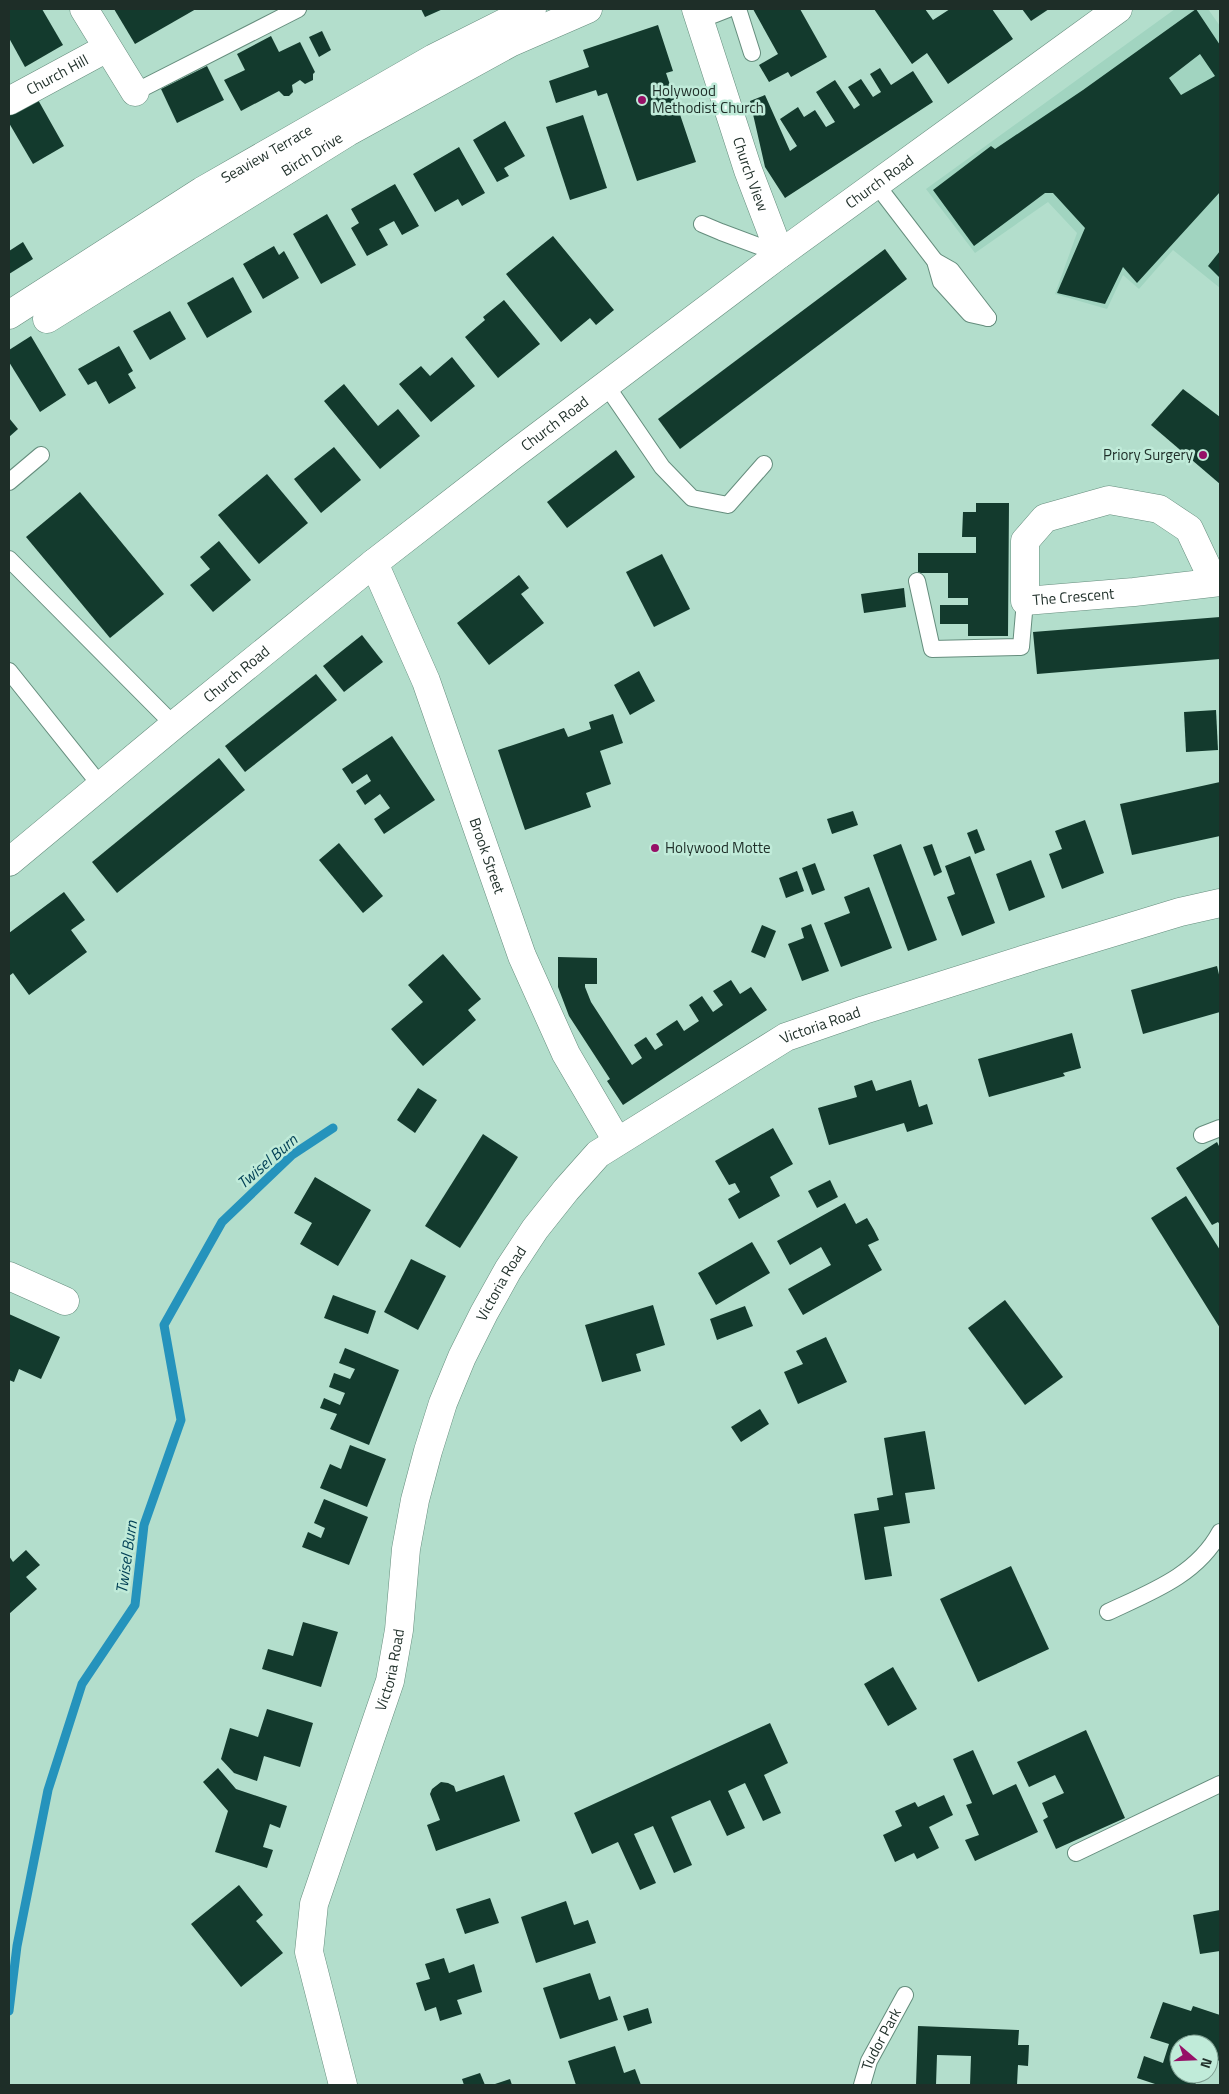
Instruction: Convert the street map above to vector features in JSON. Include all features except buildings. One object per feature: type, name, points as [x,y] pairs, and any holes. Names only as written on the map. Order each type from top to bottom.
[{"type":"street","points":[[84,9],[135,92]]},
{"type":"street","name":"Seaview Terrace","points":[[9,315],[211,186],[434,58],[532,9]]},
{"type":"street","name":"Birch Drive","points":[[47,319],[348,132],[510,43],[588,9]]},
{"type":"street","name":"Church Road","points":[[9,862],[374,563],[780,254],[1118,9]]},
{"type":"street","name":"Church View","points":[[698,14],[748,170],[780,254]]},
{"type":"street","name":"Church Hill","points":[[9,101],[107,48]]},
{"type":"street","name":"The Crescent","points":[[1109,500],[1160,509],[1189,529],[1217,582],[1134,592],[1025,601],[1026,541],[1045,518],[1109,500]]},
{"type":"street","name":"Brook Street","points":[[374,563],[426,681],[522,956],[566,1054],[617,1141]]},
{"type":"street","name":"Victoria Road","points":[[343,2085],[309,1952],[314,1904],[390,1681],[399,1630],[406,1549],[415,1500],[443,1403],[462,1357],[484,1313],[508,1270],[536,1229],[566,1190],[598,1154],[786,1037],[864,1010],[1035,956],[1180,912],[1220,903]]},
{"type":"street","points":[[9,1276],[65,1301]]},
{"type":"lane","points":[[135,92],[298,9]]},
{"type":"lane","points":[[698,14],[728,9]]},
{"type":"lane","points":[[738,9],[752,53]]},
{"type":"lane","points":[[876,184],[935,261]]},
{"type":"lane","points":[[702,224],[780,254]]},
{"type":"lane","points":[[606,385],[662,467],[692,498],[728,505],[764,464]]},
{"type":"lane","points":[[9,482],[41,455]]},
{"type":"lane","points":[[9,559],[174,725]]},
{"type":"lane","points":[[917,581],[932,649],[1021,647],[1025,601]]},
{"type":"lane","points":[[9,671],[101,786]]},
{"type":"lane","points":[[1202,1135],[1220,1128]]},
{"type":"lane","points":[[1108,1612],[1156,1590],[1193,1567],[1212,1548],[1220,1532]]},
{"type":"lane","points":[[1076,1854],[1220,1784]]},
{"type":"lane","name":"Tudor Park","points":[[862,2085],[868,2061],[905,1996]]},
{"type":"shaded area","points":[[1175,9],[1208,9],[1220,26],[1220,288],[1173,250],[1139,289],[1123,275],[1107,309],[1055,294],[1077,233],[1048,202],[975,253],[926,189]]},
{"type":"waterway","name":"Twisel Burn","points":[[9,2011],[17,1946],[48,1790],[82,1684],[135,1605],[144,1525],[181,1420],[164,1325],[222,1222],[292,1155],[333,1128]]},
{"type":"place","name":"Holywood Methodist Church","points":[[642,100]]},
{"type":"place","name":"Priory Surgery","points":[[1203,455]]},
{"type":"place","name":"Holywood Motte","points":[[655,848]]}]
